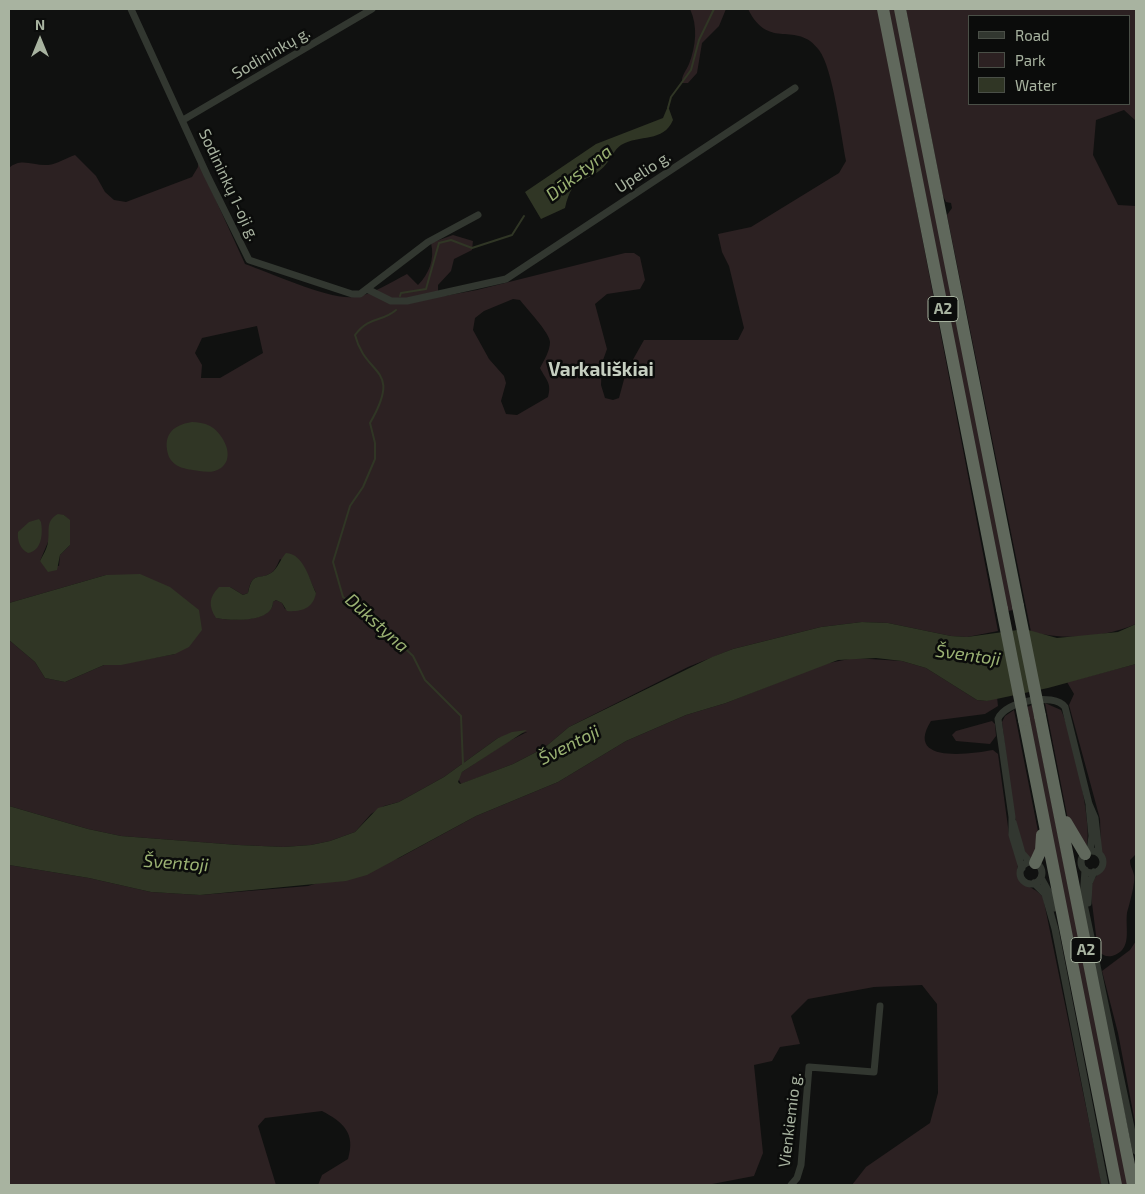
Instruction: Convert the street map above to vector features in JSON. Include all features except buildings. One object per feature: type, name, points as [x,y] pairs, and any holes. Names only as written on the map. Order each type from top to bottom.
[{"type":"highway","name":"A2","points":[[883,9],[1116,1185]]},
{"type":"highway","name":"A2","points":[[900,9],[1133,1185]]},
{"type":"highway","points":[[1056,798],[1070,832],[1088,852]]},
{"type":"highway","points":[[1033,863],[1041,850],[1043,818]]},
{"type":"street","name":"Sodininkų 1-oji g.","points":[[131,9],[207,175],[249,260],[352,294],[360,294],[367,289]]},
{"type":"street","name":"Sodininkų g.","points":[[183,120],[372,9]]},
{"type":"street","name":"Upelio g.","points":[[367,289],[391,301],[408,300],[506,279],[795,88]]},
{"type":"street","points":[[367,289],[428,242],[478,215]]},
{"type":"street","points":[[1105,1185],[1055,929],[1051,896],[1041,878],[1041,869],[1022,852],[1012,817],[998,719],[1004,709],[1010,706],[1054,699],[1061,702],[1065,707],[1089,804],[1092,836],[1088,852],[1082,860],[1085,870],[1082,889],[1136,1151]]},
{"type":"street","points":[[1089,804],[1095,818],[1099,854],[1103,859],[1102,866],[1094,872],[1089,883],[1087,896],[1089,923]]},
{"type":"street","points":[[1012,817],[1012,835],[1022,868],[1022,878],[1027,883],[1034,884],[1045,894],[1055,929]]},
{"type":"street","points":[[1088,852],[1099,854]]},
{"type":"street","points":[[1022,868],[1033,863]]},
{"type":"street","points":[[1085,870],[1094,872]]},
{"type":"street","points":[[1034,884],[1041,878]]},
{"type":"street","name":"Vienkiemio g.","points":[[791,1185],[801,1165],[809,1067],[874,1072],[880,1006]]},
{"type":"green space","points":[[690,9],[726,9],[719,26],[702,43],[697,73],[688,83],[682,83],[682,78],[689,64],[695,43],[694,22]]},
{"type":"green space","points":[[748,9],[878,9],[998,631],[967,637],[951,636],[888,623],[862,622],[821,627],[733,649],[688,667],[569,727],[544,748],[513,764],[461,784],[458,778],[462,772],[507,742],[527,732],[498,738],[444,777],[399,802],[384,806],[371,814],[355,832],[330,841],[311,845],[284,847],[238,845],[121,836],[88,829],[9,806],[9,640],[35,662],[45,678],[65,682],[104,665],[121,664],[175,654],[106,575],[9,603],[9,168],[23,162],[48,165],[75,155],[96,176],[105,192],[114,200],[126,202],[192,177],[198,167],[198,161],[245,264],[300,285],[343,297],[368,294],[407,274],[418,285],[425,276],[432,260],[431,243],[453,235],[473,241],[472,250],[454,259],[451,271],[438,285],[438,291],[444,296],[477,290],[625,253],[634,253],[640,257],[645,280],[640,289],[607,294],[595,304],[607,349],[602,363],[601,385],[605,398],[613,400],[619,398],[626,372],[644,340],[738,340],[744,328],[729,266],[722,252],[718,234],[751,227],[839,173],[846,161],[832,86],[824,59],[819,50],[810,41],[801,37],[774,33],[756,22]],"holes":[[[513,299],[520,300],[549,338],[549,349],[540,368],[549,385],[548,397],[517,415],[506,414],[501,401],[506,383],[504,376],[489,359],[473,330],[475,318],[484,311]],[[257,326],[263,353],[220,378],[201,378],[202,365],[195,353],[202,338]],[[64,515],[70,521],[70,545],[60,555],[59,566],[40,561],[48,542]],[[280,559],[309,578],[316,593],[285,609],[282,603],[276,600],[273,602],[271,609],[259,617],[241,620],[217,618],[230,587],[243,595],[248,593],[251,582],[254,579],[266,575],[275,569]]]},
{"type":"green space","points":[[887,9],[896,9],[1014,610],[1007,611]]},
{"type":"green space","points":[[906,9],[1136,9],[1136,121],[1124,110],[1096,120],[1093,155],[1118,205],[1136,206],[1136,624],[1098,635],[1071,637],[1031,632],[947,215],[952,208],[951,203],[946,202],[943,196]]},
{"type":"green space","points":[[854,658],[902,661],[926,668],[977,700],[987,701],[997,697],[998,706],[985,714],[931,721],[925,735],[926,744],[933,750],[944,753],[957,754],[993,750],[998,754],[1009,834],[1018,864],[1017,875],[1022,882],[1043,897],[1102,1185],[852,1185],[866,1167],[930,1123],[938,1093],[937,1004],[922,985],[874,987],[808,999],[791,1016],[800,1044],[780,1047],[772,1061],[754,1065],[763,1153],[754,1176],[707,1185],[318,1185],[322,1175],[348,1159],[350,1150],[349,1135],[346,1129],[336,1119],[322,1111],[265,1118],[258,1126],[276,1185],[9,1185],[9,865],[89,878],[151,892],[200,895],[308,886],[399,858],[476,816],[558,782],[626,741],[686,715],[726,703],[824,664]]},
{"type":"green space","points":[[1136,664],[1136,854],[1130,860],[1134,882],[1127,913],[1127,938],[1125,944],[1119,953],[1108,956],[1098,951],[1091,895],[1093,883],[1104,867],[1105,858],[1101,851],[1100,819],[1069,705],[1074,694],[1067,682]]},
{"type":"green space","points":[[1045,703],[1061,710],[1070,737],[1087,817],[1088,833],[1087,845],[1085,846],[1069,823]]},
{"type":"green space","points":[[1032,705],[1128,1185],[1120,1185],[1027,707]]},
{"type":"green space","points":[[1014,710],[1038,831],[1035,857],[1029,858],[1023,847],[1014,814],[1002,722],[1005,716]]},
{"type":"green space","points":[[992,721],[995,724],[996,736],[990,744],[956,741],[952,735],[956,731]]},
{"type":"green space","points":[[1136,941],[1136,1128],[1118,1033],[1102,971],[1130,950]]},
{"type":"water","points":[[668,106],[673,120],[669,127],[657,135],[621,145],[600,170],[582,180],[572,189],[565,208],[541,219],[525,192],[596,144],[663,118]]},
{"type":"water","points":[[192,422],[210,426],[223,439],[228,452],[225,463],[218,470],[207,472],[184,468],[175,464],[169,457],[167,444],[170,433],[179,426]]},
{"type":"water","points":[[58,514],[64,515],[70,520],[70,545],[60,555],[57,570],[48,572],[40,561],[47,545],[51,520]]},
{"type":"water","points":[[39,519],[42,526],[39,545],[33,552],[28,553],[20,544],[18,532],[29,522]]},
{"type":"water","points":[[286,553],[292,554],[302,562],[308,574],[316,593],[309,606],[302,610],[287,611],[282,603],[276,600],[266,614],[259,617],[241,620],[216,618],[211,602],[213,594],[219,587],[230,587],[243,595],[248,593],[252,581],[256,577],[273,571]]},
{"type":"water","points":[[140,574],[170,587],[199,610],[202,630],[189,647],[175,654],[121,665],[104,665],[65,682],[45,678],[35,662],[9,640],[9,603],[106,575]]},
{"type":"water","name":"Šventoji","points":[[862,622],[888,623],[951,636],[967,637],[1025,629],[1057,638],[1118,632],[1136,624],[1136,664],[1048,688],[987,701],[977,700],[926,668],[902,661],[876,658],[838,660],[726,703],[686,715],[626,741],[558,782],[476,816],[367,875],[346,881],[200,895],[151,892],[89,878],[9,865],[9,806],[88,829],[121,836],[284,847],[311,845],[330,841],[355,832],[378,808],[399,802],[444,777],[498,738],[512,732],[527,730],[462,772],[458,782],[460,784],[513,764],[544,748],[569,727],[712,657],[733,649],[821,627]]},
{"type":"waterway","points":[[668,108],[671,97],[691,70],[699,40],[714,9]]},
{"type":"waterway","name":"Dūkstyna","points":[[400,296],[401,293],[426,289],[439,243],[451,240],[472,248],[512,235],[524,216]]},
{"type":"waterway","name":"Dūkstyna","points":[[396,310],[385,317],[366,324],[355,335],[360,349],[383,381],[383,391],[379,405],[370,423],[375,443],[375,459],[363,487],[350,506],[333,562],[343,597],[374,619],[413,656],[425,680],[461,716],[463,764]]},
{"type":"district","name":"Varkališkiai","points":[[601,370]]}]
